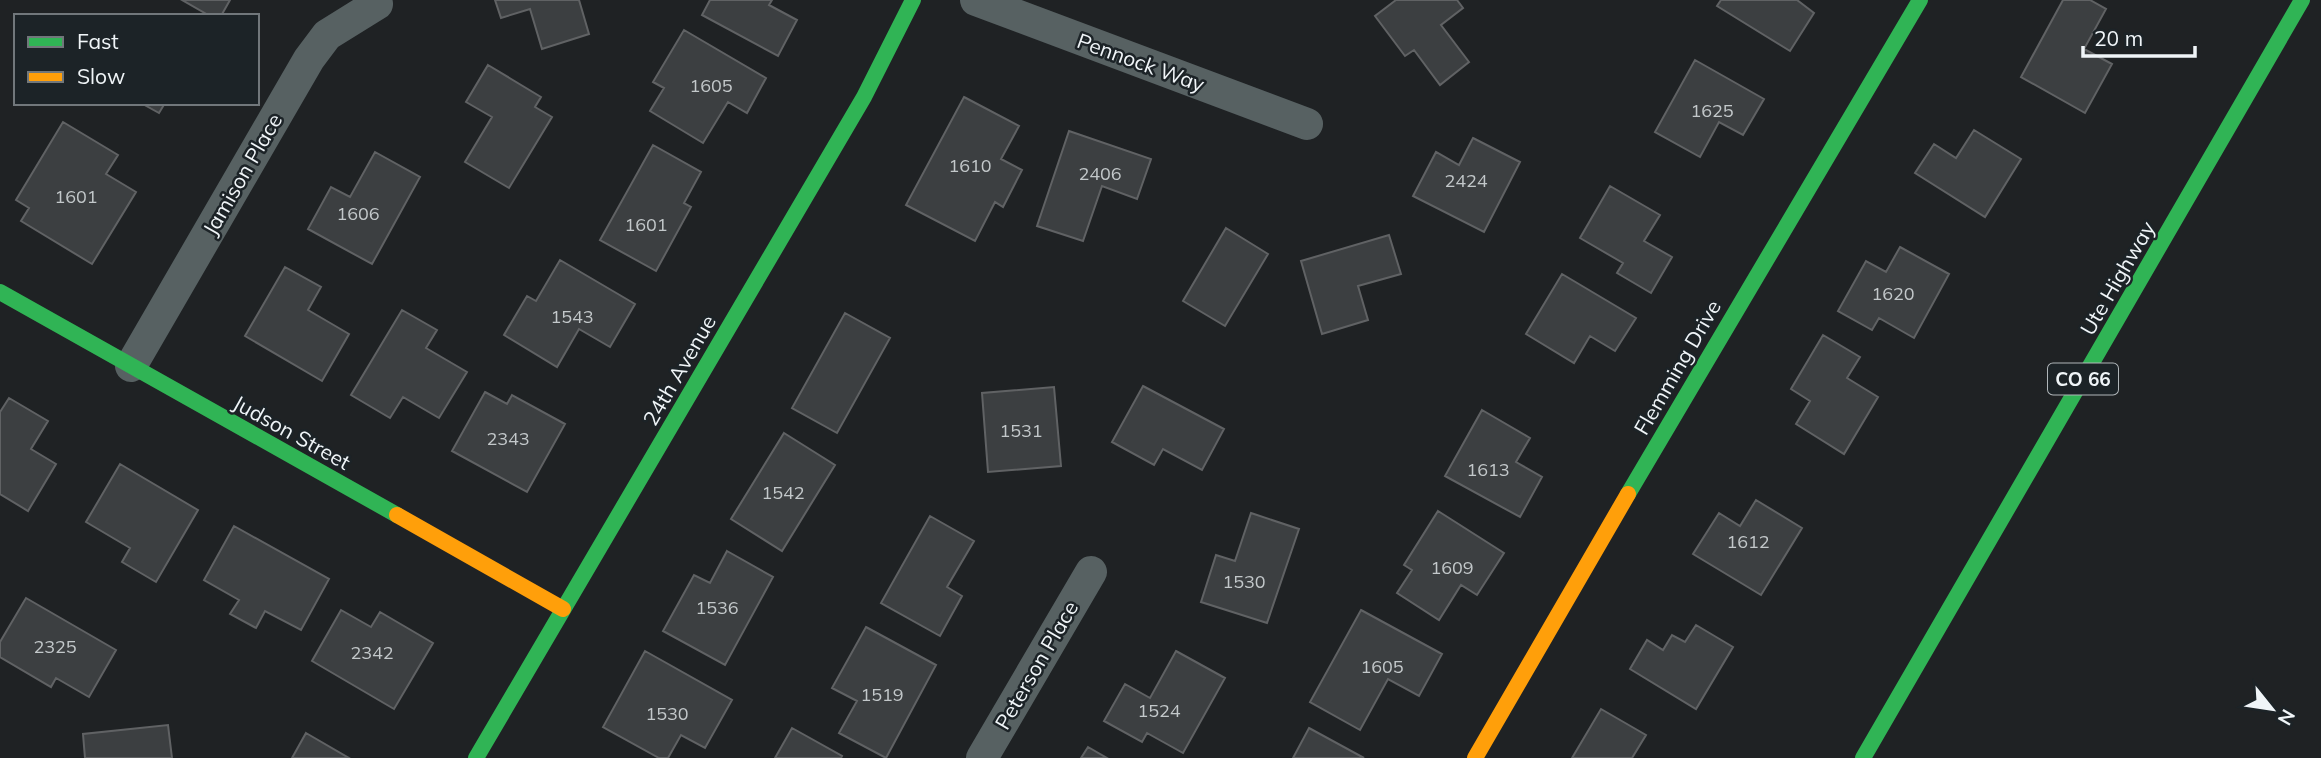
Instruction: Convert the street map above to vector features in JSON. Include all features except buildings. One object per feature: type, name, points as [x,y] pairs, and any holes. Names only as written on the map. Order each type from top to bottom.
[{"type":"street","name":"24th Avenue","points":[[476,758],[864,97],[913,0]]},
{"type":"street","name":"Pennock Way","points":[[976,0],[1307,124]]},
{"type":"street","name":"Flemming Drive","points":[[1475,758],[1700,369],[1920,0]]},
{"type":"street","name":"Ute Highway","points":[[1863,758],[2302,0]]},
{"type":"street","name":"Jamison Place","points":[[131,366],[309,59],[327,35],[377,4]]},
{"type":"street","name":"Judson Street","points":[[0,292],[563,610]]},
{"type":"street","name":"Peterson Place","points":[[982,758],[1091,572]]},
{"type":"traffic: fast","points":[[476,758],[864,97],[913,0]]},
{"type":"traffic: fast","points":[[1628,494],[1920,0]]},
{"type":"traffic: fast","points":[[1863,758],[2302,0]]},
{"type":"traffic: fast","points":[[0,292],[397,515]]},
{"type":"traffic: slow","points":[[1475,758],[1628,494]]},
{"type":"traffic: slow","points":[[397,515],[563,609]]}]
